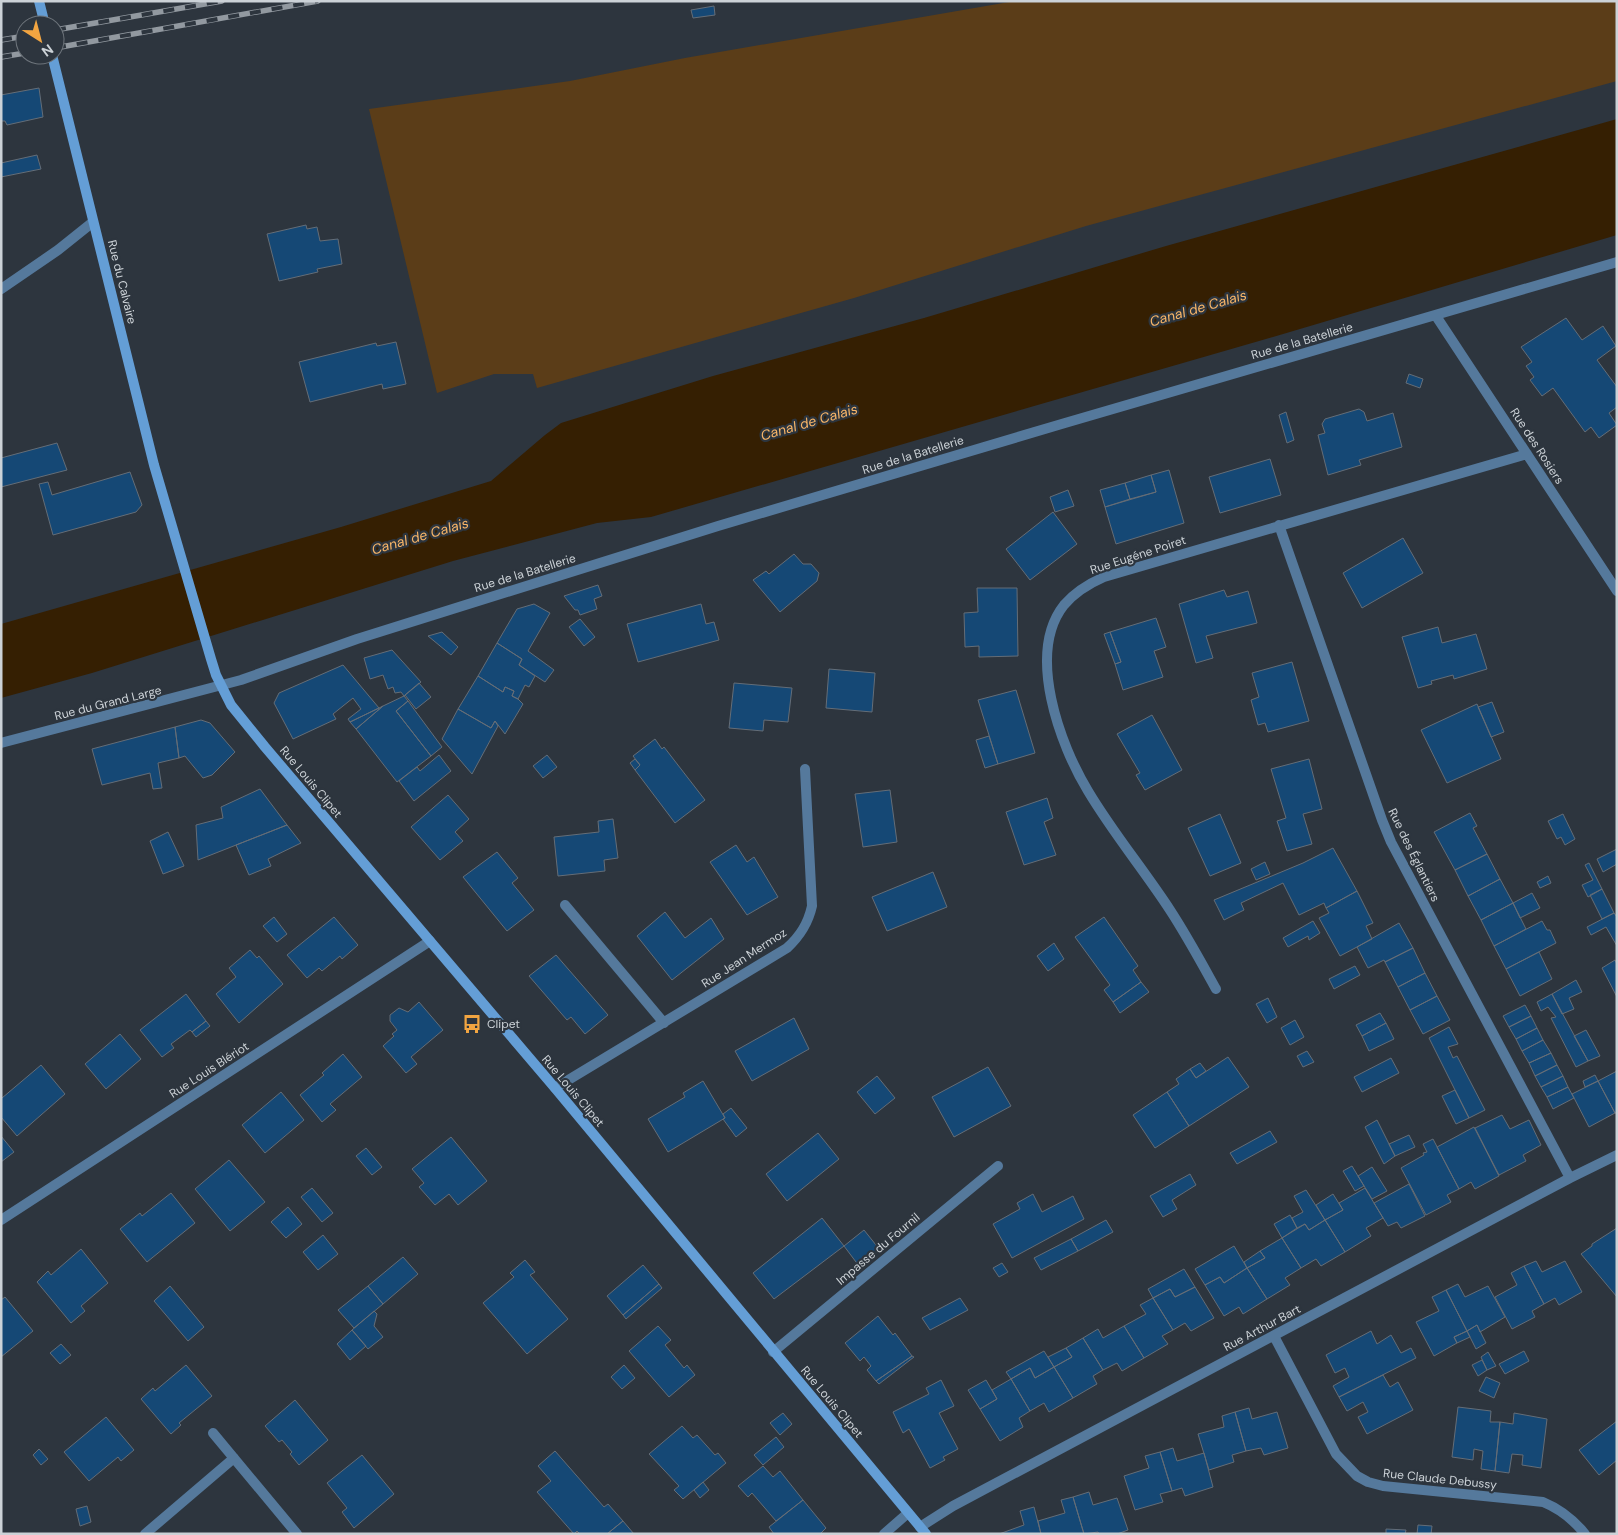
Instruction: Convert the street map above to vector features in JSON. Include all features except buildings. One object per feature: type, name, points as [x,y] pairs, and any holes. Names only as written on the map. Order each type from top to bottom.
[{"type":"street","points":[[39,1],[42,15]]},
{"type":"street","name":"Rue du Calvaire","points":[[55,65],[167,515],[211,659]]},
{"type":"street","points":[[1,290],[94,222]]},
{"type":"street","name":"Rue de la Batellerie","points":[[221,686],[356,639],[718,526],[1065,422],[1617,262]]},
{"type":"street","name":"Rue des Rosiers","points":[[1436,316],[1617,591]]},
{"type":"street","name":"Rue Eugéne Poiret","points":[[1216,989],[1170,910],[1088,792],[1056,719],[1048,666],[1048,644],[1053,626],[1063,606],[1074,594],[1089,583],[1104,577],[1527,454]]},
{"type":"street","name":"Rue des Églantiers","points":[[1279,525],[1378,811],[1391,842],[1570,1178]]},
{"type":"street","name":"Rue Louis Clipet","points":[[211,659],[221,686],[231,704],[259,740],[555,1088],[923,1530]]},
{"type":"street","name":"Rue du Grand Large","points":[[1,743],[221,686]]},
{"type":"street","name":"Rue Jean Mermoz","points":[[555,1088],[787,948],[804,929],[810,918],[812,906],[805,769]]},
{"type":"street","points":[[566,905],[664,1023]]},
{"type":"street","name":"Rue Louis Blériot","points":[[1,1220],[430,941]]},
{"type":"street","name":"Rue Arthur Bart","points":[[923,1530],[953,1506],[1570,1178],[1617,1155]]},
{"type":"street","name":"Impasse du Fournil","points":[[774,1352],[998,1166]]},
{"type":"street","name":"Rue Claude Debussy","points":[[1274,1336],[1336,1454],[1357,1476],[1368,1482],[1383,1486],[1543,1502],[1568,1516],[1584,1534]]},
{"type":"street","points":[[213,1433],[297,1534]]},
{"type":"street","points":[[144,1534],[234,1458]]},
{"type":"street","points":[[884,1534],[908,1513]]},
{"type":"shaded area","points":[[1015,1],[1617,1],[1617,81],[1086,226],[854,298],[537,388],[533,374],[494,374],[437,393],[369,109],[570,81],[685,58]]},
{"type":"water","name":"Canal de Calais","points":[[1617,119],[1617,235],[1273,337],[651,517],[597,523],[453,561],[92,673],[1,698],[1,624],[341,527],[491,481],[561,423],[713,376],[924,318],[1166,246]]},
{"type":"railway","points":[[65,28],[222,1]]},
{"type":"railway","points":[[65,46],[318,1]]},
{"type":"railway","points":[[1,40],[15,38]]},
{"type":"railway","points":[[1,57],[15,55]]},
{"type":"place","name":"Clipet","points":[[472,1024]]}]
